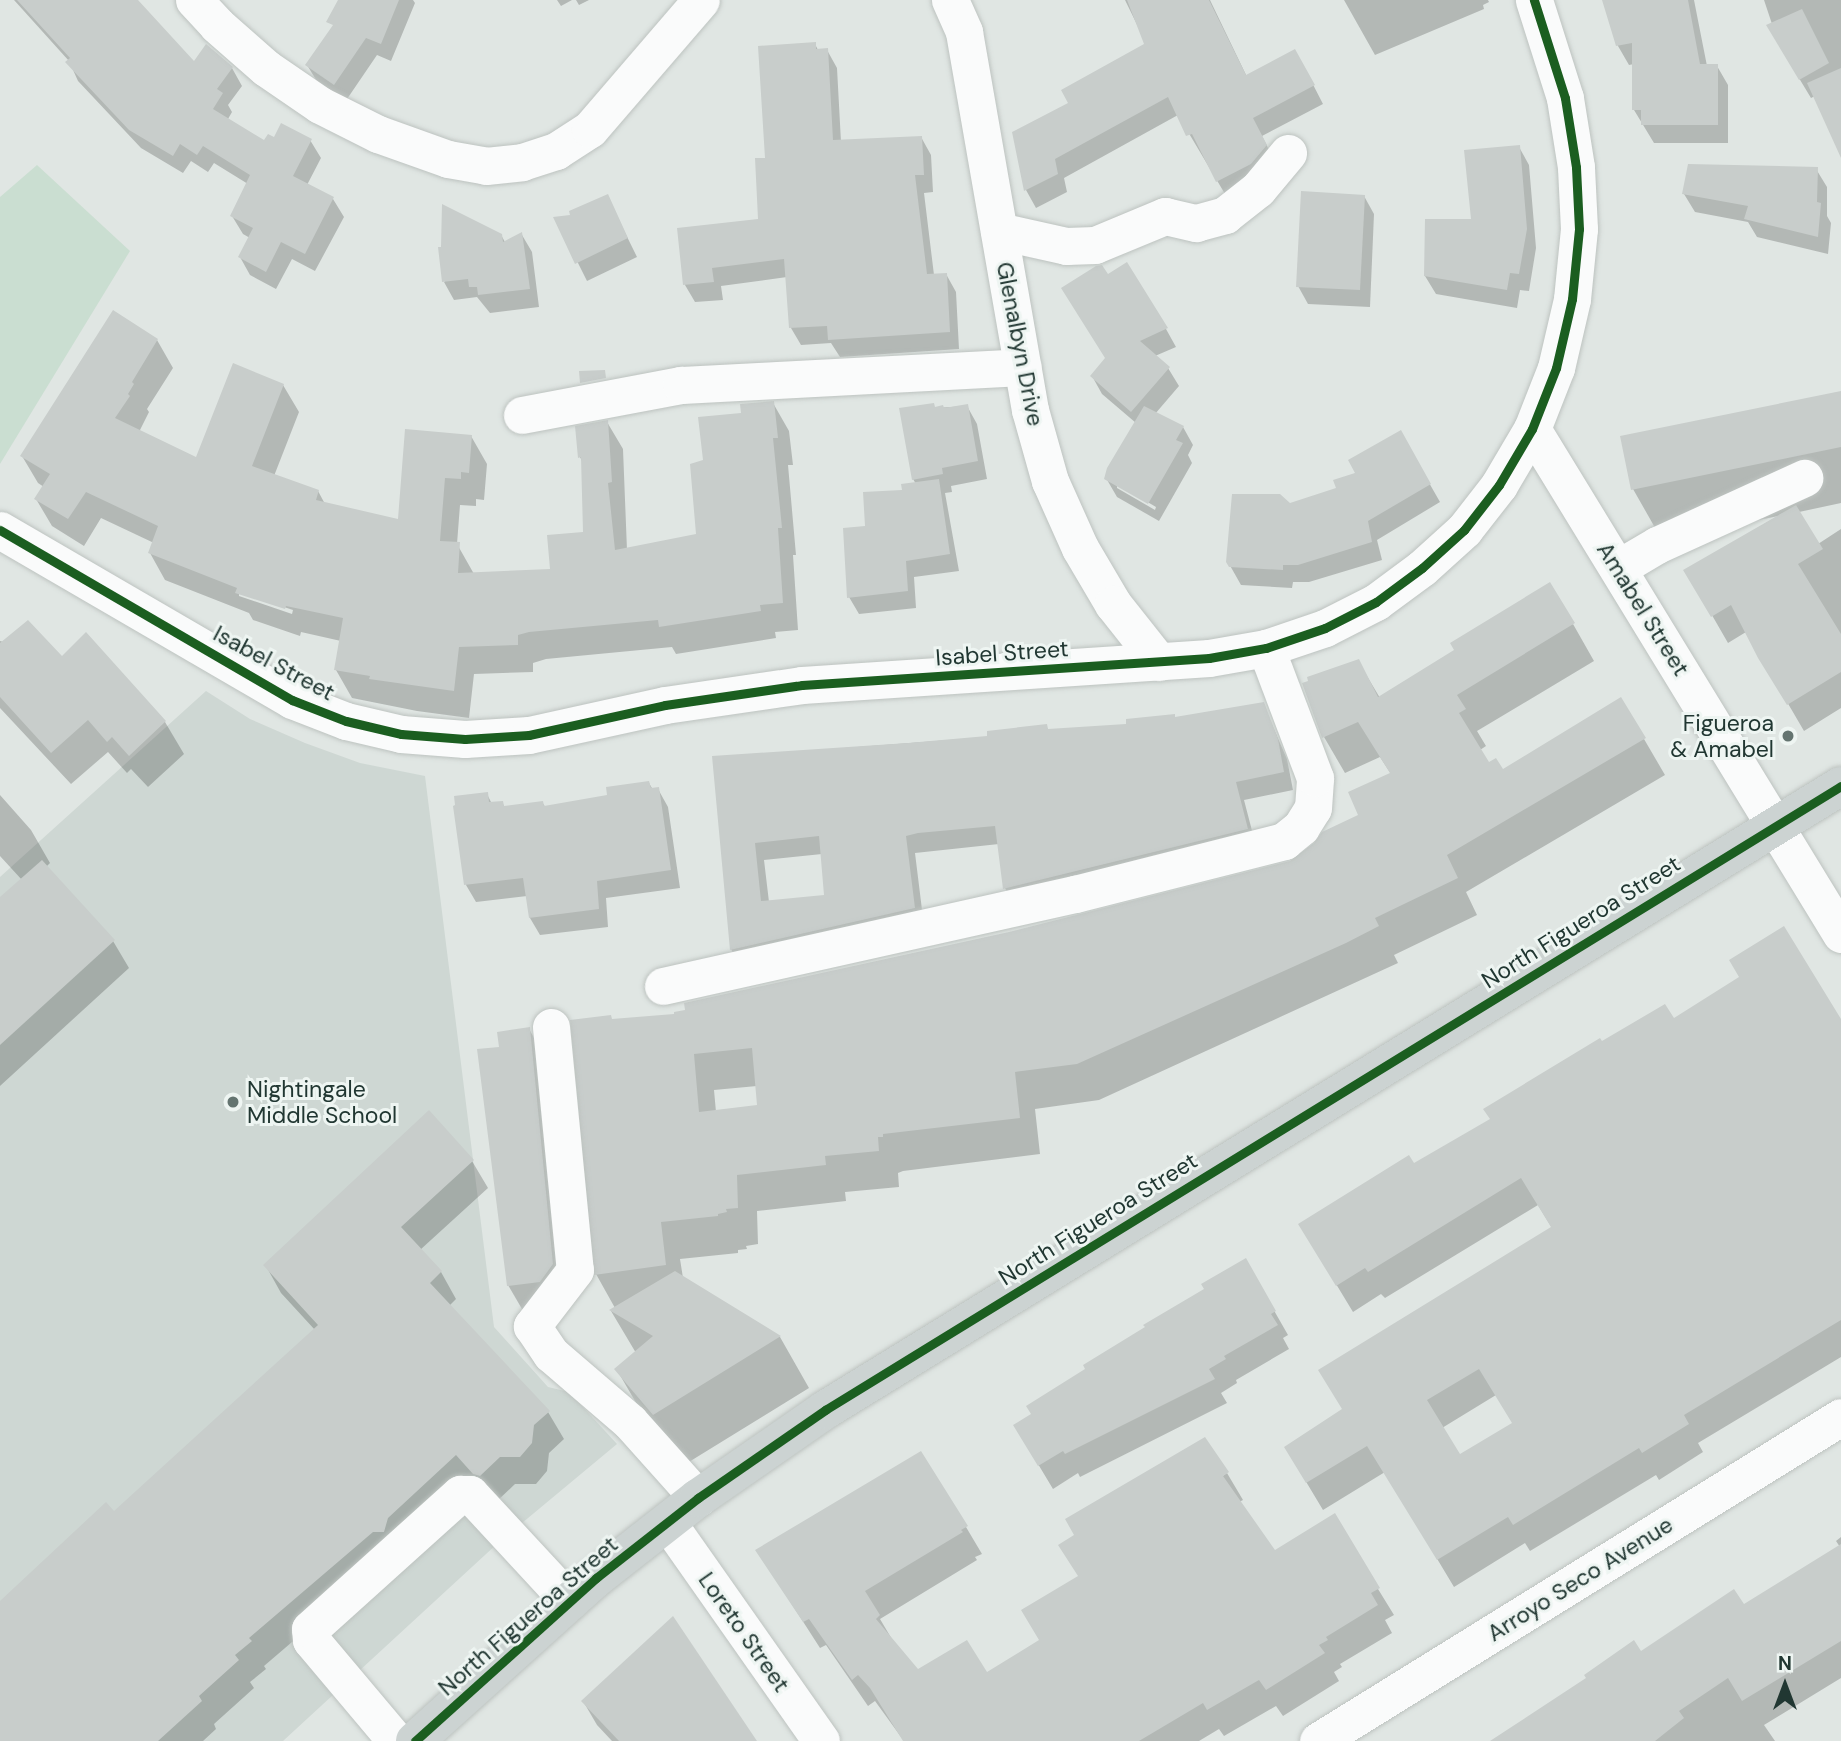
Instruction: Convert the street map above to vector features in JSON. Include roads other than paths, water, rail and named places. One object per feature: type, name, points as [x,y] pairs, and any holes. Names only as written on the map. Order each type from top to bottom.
[{"type":"main road","name":"North Figueroa Street","points":[[415,1741],[569,1601],[698,1498],[825,1410],[1841,786]]},
{"type":"street","points":[[194,0],[217,25],[266,68],[320,105],[378,134],[449,159],[486,166],[522,162],[556,152],[590,129],[701,0]]},
{"type":"street","name":"Glenalbyn Drive","points":[[950,0],[964,32],[1030,410],[1050,481],[1080,548],[1113,604],[1159,662]]},
{"type":"street","name":"Isabel Street","points":[[0,530],[292,700],[346,721],[401,734],[465,739],[528,735],[665,705],[802,685],[1209,658],[1266,648],[1325,628],[1376,602],[1422,568],[1464,530],[1492,494],[1532,429],[1556,368],[1572,299],[1579,229],[1576,167],[1564,98],[1534,0]]},
{"type":"street","points":[[999,230],[1066,246],[1086,246],[1095,245],[1165,216],[1196,223],[1225,215],[1258,189],[1288,153]]},
{"type":"street","points":[[522,415],[681,386],[1023,367]]},
{"type":"street","name":"Amabel Street","points":[[1532,429],[1841,933]]},
{"type":"street","points":[[1618,568],[1657,545],[1804,478]]},
{"type":"street","points":[[663,986],[1075,894],[1284,841],[1301,827],[1312,807],[1315,778],[1266,648]]},
{"type":"street","points":[[551,1027],[575,1270],[532,1326],[551,1354],[630,1422],[698,1498]]},
{"type":"street","name":"Arroyo Seco Avenue","points":[[1342,1735],[1841,1417]]},
{"type":"street","points":[[396,1741],[311,1640],[310,1629],[460,1493],[470,1494],[569,1601]]},
{"type":"street","name":"Loreto Street","points":[[667,1523],[821,1741]]},
{"type":"place","name":"Figueroa & Amabel","points":[[1788,736]]},
{"type":"place","name":"Nightingale Middle School","points":[[233,1102]]}]
